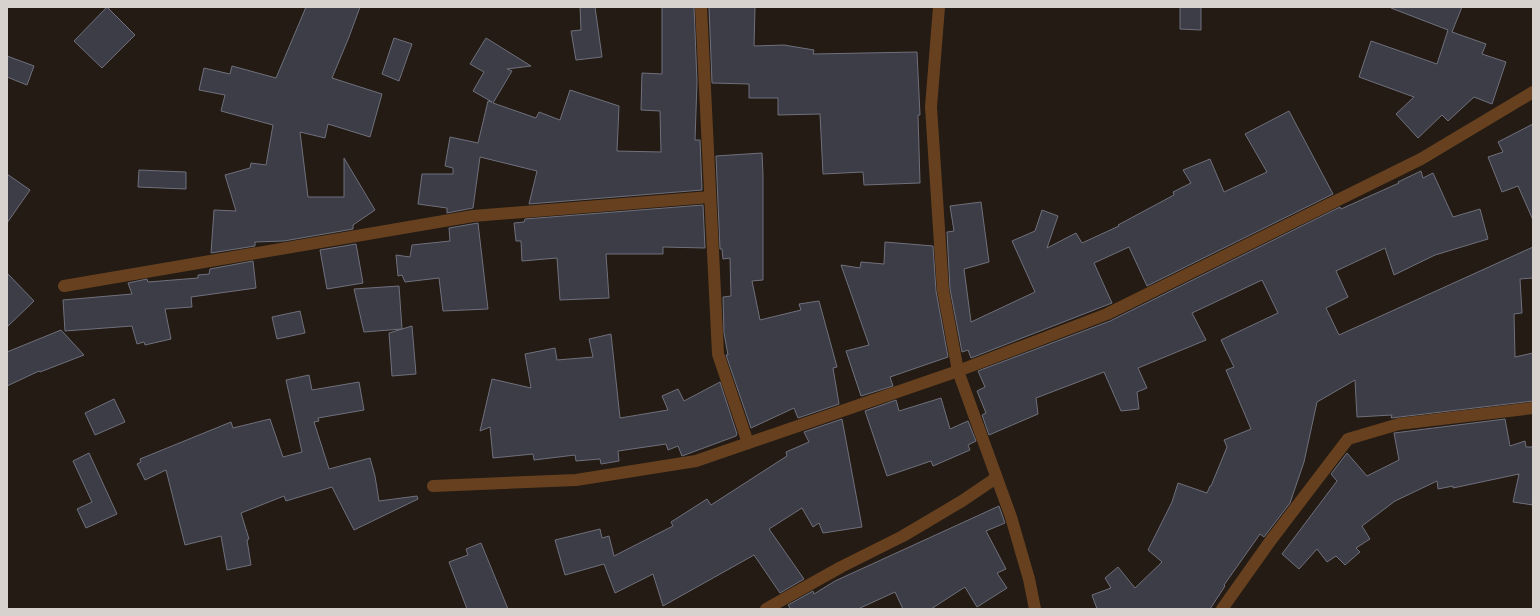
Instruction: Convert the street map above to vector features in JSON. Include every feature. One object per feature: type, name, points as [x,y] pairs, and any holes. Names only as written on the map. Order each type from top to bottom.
[{"type":"street","points":[[701,7],[718,354],[748,443]]},
{"type":"street","points":[[939,7],[931,107],[943,290],[958,371],[1010,517],[1027,572],[1035,609]]},
{"type":"street","points":[[433,486],[576,480],[696,461],[958,371],[1107,314],[1421,159],[1533,92]]},
{"type":"street","points":[[64,286],[473,216],[710,197]]},
{"type":"street","points":[[1222,609],[1271,540],[1348,440],[1399,424],[1533,408]]},
{"type":"street","points":[[766,609],[841,567],[903,536],[962,501],[996,478]]},
{"type":"building","points":[[107,7],[135,35],[102,68],[74,41]]},
{"type":"building","points":[[306,7],[360,7],[332,78],[382,94],[370,137],[328,124],[325,138],[300,132],[308,197],[344,197],[344,158],[375,210],[353,225],[353,229],[284,241],[255,242],[255,246],[211,253],[214,210],[236,211],[225,175],[250,168],[251,163],[266,165],[273,125],[221,111],[225,95],[199,90],[204,68],[230,74],[232,66],[276,78]]},
{"type":"building","points":[[580,7],[595,7],[602,57],[576,60],[571,31],[581,30]]},
{"type":"building","points":[[662,7],[694,7],[697,82],[695,140],[700,140],[702,190],[529,204],[537,171],[480,157],[473,208],[447,213],[447,208],[418,204],[422,174],[453,174],[453,168],[445,166],[450,137],[478,143],[488,101],[492,102],[473,91],[484,72],[470,64],[486,38],[531,66],[507,69],[512,71],[493,103],[536,118],[539,112],[560,120],[570,90],[619,106],[617,151],[661,152],[660,111],[641,110],[642,73],[662,74]]},
{"type":"building","points":[[709,7],[755,7],[754,46],[784,45],[814,50],[813,54],[917,52],[920,115],[918,115],[920,183],[864,185],[863,172],[823,174],[820,114],[778,115],[778,98],[749,98],[749,84],[712,83]]},
{"type":"building","points":[[1180,7],[1201,7],[1201,30],[1180,29]]},
{"type":"building","points":[[1391,7],[1462,7],[1452,32],[1486,44],[1482,54],[1506,62],[1492,104],[1474,97],[1448,121],[1442,115],[1418,138],[1396,114],[1414,97],[1359,77],[1371,41],[1437,64],[1448,30]]},
{"type":"building","points":[[394,38],[412,44],[399,81],[382,74]]},
{"type":"building","points":[[7,56],[34,66],[27,85],[7,77]]},
{"type":"building","points":[[1289,111],[1333,194],[1147,286],[1129,247],[1094,263],[1112,303],[971,358],[968,350],[962,352],[950,289],[947,232],[954,231],[950,206],[981,202],[989,262],[964,269],[971,322],[1035,292],[1012,241],[1035,231],[1042,210],[1058,216],[1047,248],[1076,233],[1082,243],[1119,226],[1118,225],[1174,195],[1173,192],[1191,183],[1183,170],[1210,159],[1224,192],[1267,172],[1245,134]]},
{"type":"building","points":[[1533,124],[1533,220],[1518,186],[1502,192],[1488,157],[1503,152],[1498,142]]},
{"type":"building","points":[[762,153],[763,280],[752,281],[760,320],[801,310],[799,304],[819,301],[837,367],[833,368],[839,404],[798,418],[794,408],[751,428],[726,355],[728,355],[724,333],[723,297],[731,296],[730,258],[723,259],[722,249],[720,249],[716,156]]},
{"type":"building","points":[[139,170],[186,172],[186,189],[138,187]]},
{"type":"building","points":[[1421,171],[1423,178],[1433,173],[1453,217],[1480,209],[1488,239],[1435,255],[1394,275],[1385,248],[1336,271],[1348,297],[1326,308],[1339,335],[1533,247],[1533,278],[1520,279],[1522,313],[1514,314],[1515,357],[1533,353],[1533,401],[1391,418],[1392,415],[1357,417],[1355,380],[1317,402],[1304,462],[1290,503],[1264,537],[1260,534],[1224,585],[1225,586],[1210,609],[1097,609],[1092,595],[1111,588],[1105,578],[1118,567],[1135,588],[1162,562],[1148,550],[1172,502],[1178,483],[1207,493],[1227,447],[1224,440],[1251,429],[1226,370],[1234,367],[1221,340],[1278,313],[1262,280],[1192,313],[1206,340],[1138,368],[1147,388],[1137,392],[1139,409],[1121,411],[1104,372],[1036,398],[1038,414],[989,435],[982,415],[986,413],[977,391],[985,387],[978,371],[1110,321],[1340,207],[1341,209],[1399,183],[1398,182]]},
{"type":"building","points":[[7,174],[30,190],[7,223]]},
{"type":"building","points":[[703,205],[705,248],[663,247],[663,254],[606,254],[609,298],[560,300],[557,258],[522,261],[521,241],[516,241],[514,223],[524,222],[525,219]]},
{"type":"building","points":[[478,223],[488,309],[443,311],[439,278],[405,282],[402,275],[398,276],[396,255],[410,257],[412,245],[450,241],[449,228]]},
{"type":"building","points":[[885,242],[933,246],[936,291],[948,357],[890,377],[893,386],[861,396],[846,351],[869,345],[841,265],[860,268],[861,262],[884,264]]},
{"type":"building","points":[[356,244],[363,283],[327,289],[320,250]]},
{"type":"building","points":[[253,261],[256,288],[191,297],[192,307],[165,309],[171,339],[145,345],[144,342],[137,344],[132,326],[65,331],[63,300],[132,294],[128,283],[147,279],[148,282],[198,278],[198,275],[209,274],[210,269]]},
{"type":"building","points":[[7,273],[34,301],[7,327]]},
{"type":"building","points":[[399,286],[402,329],[364,332],[354,289]]},
{"type":"building","points":[[300,311],[305,333],[277,339],[272,317]]},
{"type":"building","points":[[412,326],[416,374],[392,376],[389,333]]},
{"type":"building","points":[[61,330],[84,355],[40,372],[39,371],[7,386],[7,352]]},
{"type":"building","points":[[611,334],[620,418],[668,410],[662,396],[678,389],[684,401],[720,382],[737,434],[736,436],[682,456],[678,446],[668,450],[666,444],[618,451],[619,461],[601,464],[600,459],[576,461],[575,455],[534,460],[533,454],[493,458],[490,427],[480,431],[492,379],[531,388],[525,354],[555,348],[557,360],[593,357],[589,339]]},
{"type":"building","points":[[309,375],[312,390],[359,382],[364,410],[318,418],[319,421],[314,422],[329,469],[370,458],[375,476],[379,501],[417,496],[418,499],[354,530],[332,487],[286,501],[284,496],[241,513],[249,539],[247,540],[251,565],[227,570],[221,536],[185,545],[166,470],[145,480],[137,464],[141,462],[140,459],[231,422],[233,428],[270,419],[283,457],[302,452],[286,380]]},
{"type":"building","points":[[941,398],[950,429],[968,421],[976,441],[968,445],[970,450],[933,466],[931,461],[887,476],[865,411],[896,400],[899,411]]},
{"type":"building","points":[[114,399],[125,422],[95,435],[85,413]]},
{"type":"building","points":[[842,419],[862,527],[823,533],[819,523],[813,527],[802,508],[769,529],[804,579],[780,593],[754,555],[663,606],[653,574],[615,593],[604,564],[565,575],[555,540],[600,529],[602,538],[609,536],[614,556],[673,526],[671,522],[707,499],[711,505],[787,456],[786,452],[809,442],[804,432]]},
{"type":"building","points":[[1505,419],[1510,446],[1525,441],[1526,447],[1533,447],[1533,505],[1513,502],[1519,474],[1453,488],[1453,486],[1438,489],[1437,481],[1395,501],[1362,526],[1370,539],[1356,548],[1360,552],[1345,565],[1336,556],[1327,562],[1317,549],[1299,569],[1282,554],[1337,481],[1331,474],[1347,453],[1367,476],[1399,460],[1394,433]]},
{"type":"building","points":[[89,453],[117,514],[86,528],[77,509],[92,502],[73,461]]},
{"type":"building","points":[[999,506],[1005,523],[986,531],[1006,569],[997,573],[1007,588],[977,607],[965,587],[931,609],[903,609],[895,592],[858,609],[788,609],[790,608],[788,605],[813,591],[814,594],[835,581]]},
{"type":"building","points":[[481,543],[508,609],[467,609],[449,562],[468,555],[466,549]]}]
